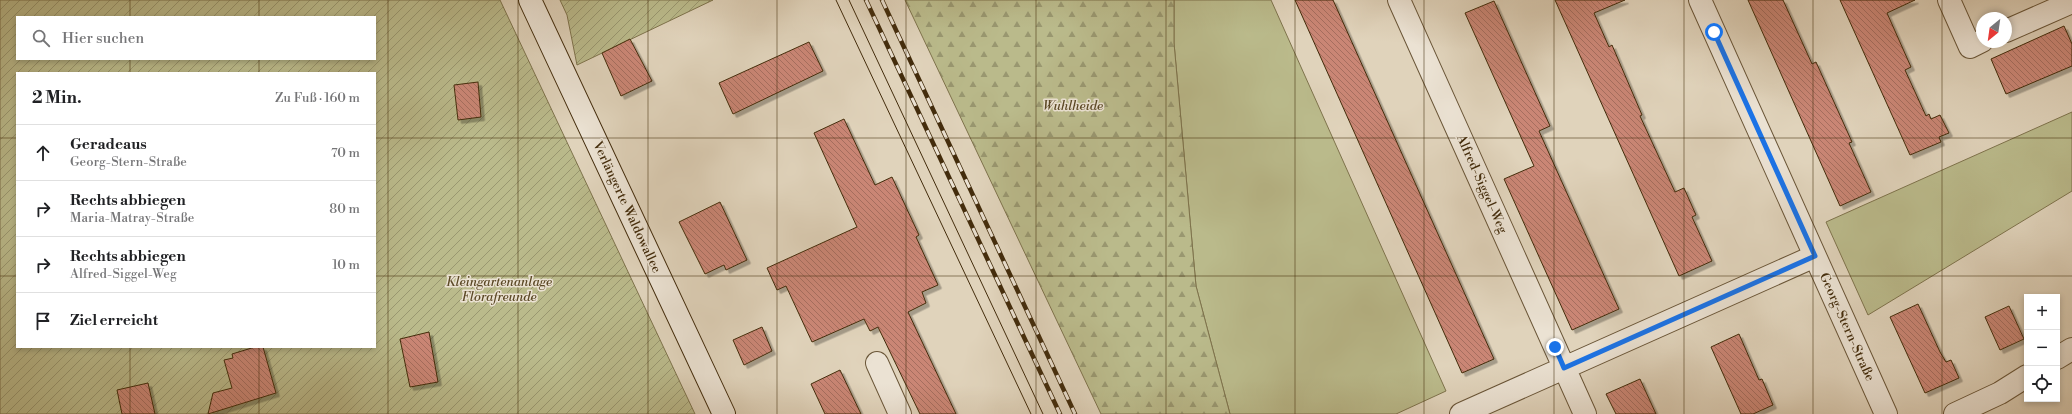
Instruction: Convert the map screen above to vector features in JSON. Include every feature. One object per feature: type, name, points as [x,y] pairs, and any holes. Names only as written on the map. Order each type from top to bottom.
[{"type":"street","name":"Verlängerte Waldowallee","points":[[530,0],[724,414]]},
{"type":"street","name":"Alfred-Siggel-Weg","points":[[1399,0],[1585,414]]},
{"type":"street","name":"Georg-Stern-Straße","points":[[1700,0],[1886,414]]},
{"type":"street","points":[[1948,0],[1970,46],[1976,44]]},
{"type":"street","points":[[2012,27],[2072,2]]},
{"type":"street","points":[[1461,414],[1815,256]]},
{"type":"street","points":[[2060,356],[2072,349]]},
{"type":"street","points":[[877,363],[900,414]]},
{"type":"street","points":[[1955,414],[2000,392],[2024,378]]},
{"type":"green space","name":"Kleingartenanlage Florafreunde","points":[[0,0],[500,0],[695,414],[0,414]]},
{"type":"green space","points":[[560,0],[713,0],[577,65],[567,15]]},
{"type":"green space","name":"Wuhlheide","points":[[905,0],[1174,0],[1174,43],[1196,286],[1230,414],[1101,414]]},
{"type":"green space","points":[[1174,0],[1271,0],[1446,391],[1396,414],[1230,414],[1196,286],[1174,43]]},
{"type":"green space","points":[[2072,112],[2072,191],[1868,315],[1826,222]]},
{"type":"building","points":[[1295,0],[1333,0],[1494,359],[1462,373]]},
{"type":"building","points":[[1555,0],[1625,0],[1594,13],[1609,47],[1612,45],[1642,115],[1640,116],[1675,192],[1684,188],[1696,215],[1692,217],[1712,261],[1679,276]]},
{"type":"building","points":[[1748,0],[1783,0],[1812,64],[1816,62],[1852,142],[1849,143],[1871,192],[1840,206]]},
{"type":"building","points":[[1840,0],[1915,0],[1887,13],[1911,67],[1905,70],[1926,116],[1929,114],[1931,119],[1940,115],[1949,133],[1939,137],[1941,142],[1910,155]]},
{"type":"building","points":[[1494,1],[1550,126],[1539,131],[1619,309],[1572,330],[1504,179],[1534,166],[1465,13]]},
{"type":"building","points":[[2064,26],[2072,44],[2072,66],[2006,94],[1991,59]]},
{"type":"building","points":[[630,39],[652,81],[621,96],[602,53]]},
{"type":"building","points":[[809,42],[823,71],[733,114],[719,83]]},
{"type":"building","points":[[478,82],[481,117],[458,120],[454,85]]},
{"type":"building","points":[[844,119],[875,185],[892,177],[919,235],[916,237],[938,285],[922,292],[926,303],[908,312],[956,414],[920,414],[878,327],[870,331],[864,319],[812,342],[786,286],[777,290],[767,268],[857,227],[814,133]]},
{"type":"building","points":[[720,202],[747,260],[726,270],[724,265],[705,274],[679,222]]},
{"type":"building","points":[[1918,304],[1940,352],[1946,362],[1951,360],[1959,378],[1925,393],[1890,317]]},
{"type":"building","points":[[2009,306],[2024,339],[2000,350],[1985,317]]},
{"type":"building","points":[[762,327],[772,351],[744,365],[733,340]]},
{"type":"building","points":[[429,332],[438,382],[410,387],[400,339]]},
{"type":"building","points":[[1739,334],[1759,380],[1762,379],[1773,405],[1753,414],[1741,414],[1711,347]]},
{"type":"building","points":[[252,348],[263,348],[276,393],[208,414],[213,393],[232,388],[224,360],[233,358],[232,354]]},
{"type":"building","points":[[840,370],[861,414],[825,414],[811,384]]},
{"type":"building","points":[[1640,379],[1656,414],[1616,414],[1606,394]]},
{"type":"building","points":[[148,383],[155,414],[122,414],[117,390]]},
{"type":"tram line","points":[[836,0],[1031,414]]},
{"type":"tram line","points":[[849,0],[1043,414]]},
{"type":"railway","points":[[866,0],[1060,414]]},
{"type":"railway","points":[[882,0],[1075,414]]},
{"type":"route","points":[[1555,347],[1564,368],[1815,256],[1714,32]]}]
